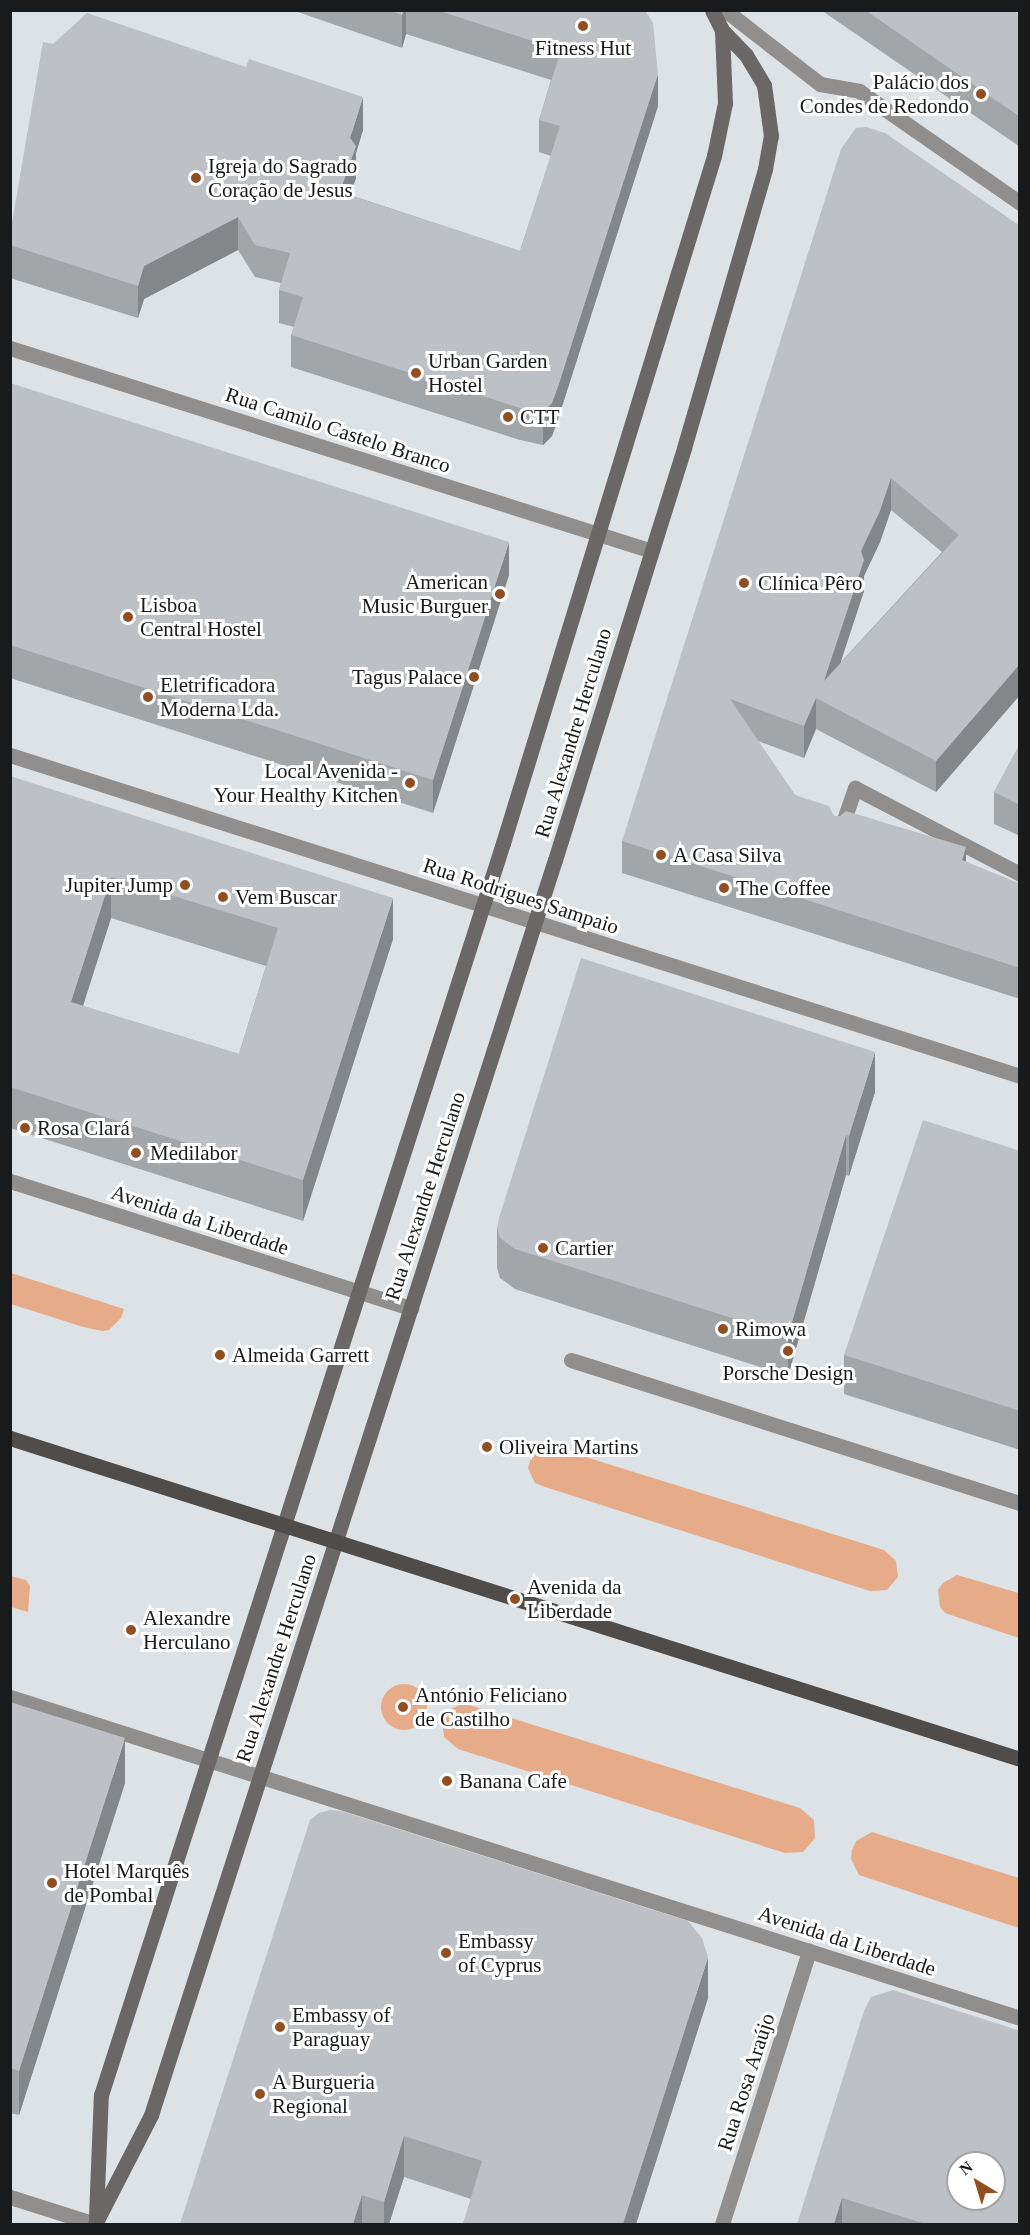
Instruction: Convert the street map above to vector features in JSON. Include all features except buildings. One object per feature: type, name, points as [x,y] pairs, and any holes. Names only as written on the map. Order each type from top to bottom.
[{"type":"main road","points":[[712,10],[722,30]]},
{"type":"main road","name":"Rua Alexandre Herculano","points":[[95,2224],[101,2095],[483,905],[714,156],[725,103],[722,30]]},
{"type":"main road","name":"Rua Alexandre Herculano","points":[[95,2224],[152,2115],[652,551],[765,169],[771,136],[764,86],[746,56],[722,30]]},
{"type":"main road","points":[[10,1438],[1020,1759]]},
{"type":"street","points":[[725,10],[820,84],[859,91],[1020,203]]},
{"type":"street","name":"Rua Camilo Castelo Branco","points":[[10,348],[652,551]]},
{"type":"street","name":"Rua Rodrigues Sampaio","points":[[10,756],[1020,1076]]},
{"type":"street","points":[[838,838],[855,788],[1020,874]]},
{"type":"street","name":"Avenida da Liberdade","points":[[10,1181],[411,1308]]},
{"type":"street","points":[[571,1360],[1020,1503]]},
{"type":"street","name":"Avenida da Liberdade","points":[[10,1697],[1020,2018]]},
{"type":"street","name":"Rua Rosa Araújo","points":[[723,2224],[809,1951]]},
{"type":"street","points":[[10,2196],[95,2224]]},
{"type":"shaded area","points":[[11,1273],[124,1309],[121,1318],[109,1330],[103,1331],[11,1304]]},
{"type":"shaded area","points":[[547,1445],[884,1550],[896,1561],[898,1577],[887,1590],[870,1591],[542,1486],[535,1483],[528,1468],[533,1452]]},
{"type":"shaded area","points":[[957,1575],[1019,1593],[1019,1638],[945,1613],[940,1607],[938,1590],[943,1583]]},
{"type":"shaded area","points":[[11,1576],[26,1580],[30,1586],[28,1612],[11,1607]]},
{"type":"shaded area","points":[[404,1684],[413,1685],[421,1690],[426,1698],[426,1716],[421,1724],[413,1729],[404,1730],[395,1729],[387,1724],[382,1716],[381,1707],[382,1698],[387,1690],[395,1685]]},
{"type":"shaded area","points":[[463,1703],[800,1808],[814,1820],[815,1838],[803,1852],[785,1853],[458,1749],[444,1737],[442,1719],[447,1711]]},
{"type":"shaded area","points":[[872,1832],[1019,1878],[1019,1928],[859,1875],[851,1859],[852,1850],[856,1841]]},
{"type":"place","name":"Fitness Hut","points":[[583,26]]},
{"type":"place","name":"Palácio dos Condes de Redondo","points":[[981,94]]},
{"type":"place","name":"Igreja do Sagrado Coração de Jesus","points":[[196,178]]},
{"type":"place","name":"Urban Garden Hostel","points":[[416,373]]},
{"type":"place","name":"CTT","points":[[508,417]]},
{"type":"place","name":"Clínica Pêro","points":[[744,583]]},
{"type":"place","name":"American Music Burguer","points":[[500,594]]},
{"type":"place","name":"Lisboa Central Hostel","points":[[128,617]]},
{"type":"place","name":"Tagus Palace","points":[[474,677]]},
{"type":"place","name":"Eletrificadora Moderna Lda.","points":[[148,697]]},
{"type":"place","name":"Local Avenida - Your Healthy Kitchen","points":[[410,783]]},
{"type":"place","name":"A Casa Silva","points":[[661,855]]},
{"type":"place","name":"Jupiter Jump","points":[[185,885]]},
{"type":"place","name":"The Coffee","points":[[724,888]]},
{"type":"place","name":"Vem Buscar","points":[[223,897]]},
{"type":"place","name":"Rosa Clará","points":[[25,1128]]},
{"type":"place","name":"Medilabor","points":[[136,1153]]},
{"type":"place","name":"Cartier","points":[[543,1248]]},
{"type":"place","name":"Rimowa","points":[[723,1329]]},
{"type":"place","name":"Porsche Design","points":[[788,1351]]},
{"type":"place","name":"Almeida Garrett","points":[[220,1355]]},
{"type":"place","name":"Oliveira Martins","points":[[487,1447]]},
{"type":"place","name":"Avenida da Liberdade","points":[[515,1599]]},
{"type":"place","name":"Alexandre Herculano","points":[[131,1630]]},
{"type":"place","name":"António Feliciano de Castilho","points":[[403,1707]]},
{"type":"place","name":"Banana Cafe","points":[[447,1781]]},
{"type":"place","name":"Hotel Marquês de Pombal","points":[[52,1883]]},
{"type":"place","name":"Embassy of Cyprus","points":[[446,1953]]},
{"type":"place","name":"Embassy of Paraguay","points":[[280,2027]]},
{"type":"place","name":"A Burgueria Regional","points":[[260,2094]]}]
